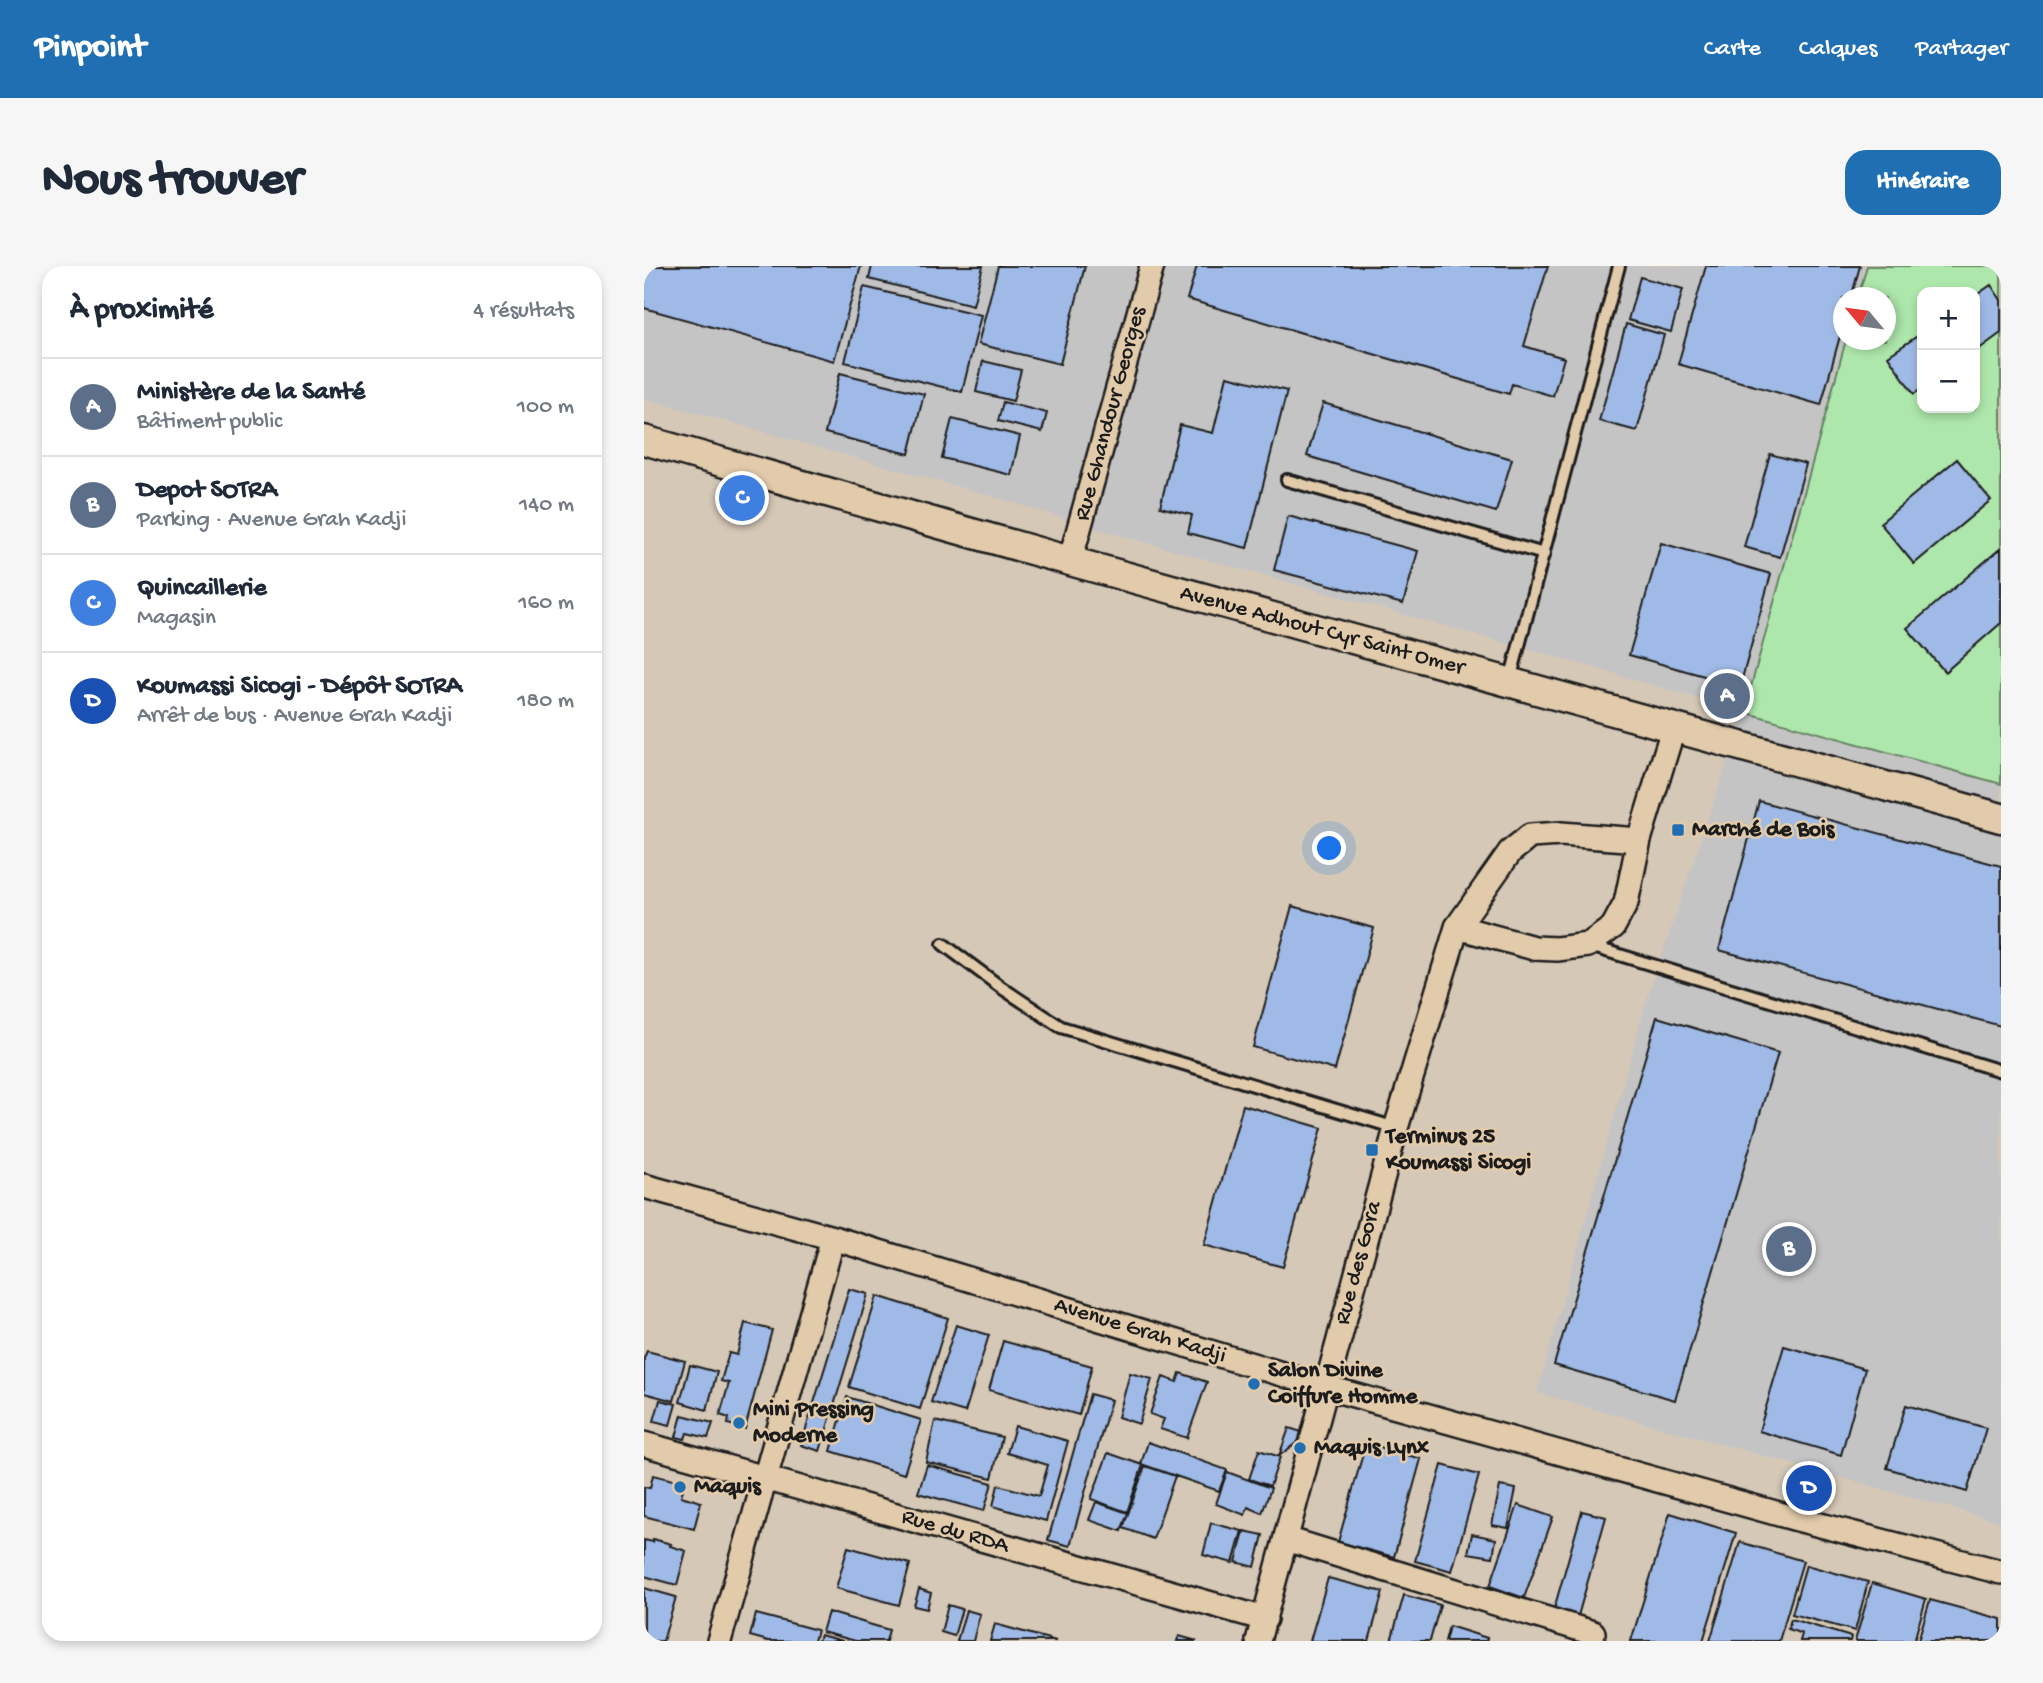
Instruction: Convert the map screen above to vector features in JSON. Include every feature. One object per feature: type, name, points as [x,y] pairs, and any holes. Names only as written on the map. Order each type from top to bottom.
[{"type":"street","name":"Rue Ghandour Georges","points":[[1070,561],[1152,266]]},
{"type":"street","name":"Avenue Adhout Cyr Saint Omer","points":[[644,440],[1673,729],[2001,818]]},
{"type":"street","points":[[1457,927],[1534,948],[1557,949],[1588,945],[1613,927],[1626,903],[1639,840],[1673,729]]},
{"type":"street","name":"Rue des Gora","points":[[1258,1641],[1396,1128],[1457,927],[1510,852],[1530,836],[1562,834],[1639,840]]},
{"type":"street","name":"Avenue Grah Kadji","points":[[644,1186],[833,1238],[1325,1387],[1783,1516],[2001,1572]]},
{"type":"street","points":[[719,1641],[833,1238]]},
{"type":"street","name":"Rue du RDA","points":[[644,1444],[1265,1619]]},
{"type":"street","points":[[1286,1539],[1592,1633]]},
{"type":"lane","points":[[1510,683],[1619,266]]},
{"type":"lane","points":[[1287,480],[1544,554]]},
{"type":"lane","points":[[943,944],[1061,1027],[1396,1128]]},
{"type":"lane","points":[[1588,945],[2001,1071]]},
{"type":"shaded area","points":[[644,266],[2001,266],[2001,1522],[1537,1393],[1645,1005],[1744,712],[1111,533],[1008,501],[644,398]]},
{"type":"green space","points":[[1867,266],[2001,266],[2001,784],[1744,712],[1843,350],[1896,350],[1896,287],[1861,287]]},
{"type":"building","points":[[644,266],[861,266],[834,361],[644,308]]},
{"type":"building","points":[[872,266],[983,266],[973,305],[869,279]]},
{"type":"building","points":[[998,266],[1085,266],[1060,364],[978,344]]},
{"type":"building","points":[[1197,266],[1548,266],[1524,346],[1564,358],[1553,396],[1512,384],[1509,394],[1187,299]]},
{"type":"building","points":[[1706,266],[1860,266],[1854,287],[1833,287],[1833,350],[1836,350],[1821,405],[1678,364]]},
{"type":"building","points":[[1640,277],[1683,289],[1671,332],[1628,320]]},
{"type":"building","points":[[1991,285],[2001,300],[2001,333],[1980,348],[1980,293]]},
{"type":"building","points":[[864,287],[981,315],[962,392],[845,362]]},
{"type":"building","points":[[1626,324],[1664,335],[1637,431],[1599,421]]},
{"type":"building","points":[[1917,336],[1917,392],[1914,394],[1888,356]]},
{"type":"building","points":[[983,361],[1021,370],[1013,401],[976,392]]},
{"type":"building","points":[[840,373],[924,394],[909,454],[825,433]]},
{"type":"building","points":[[1227,376],[1287,391],[1247,548],[1188,533],[1192,515],[1160,507],[1180,425],[1213,433]]},
{"type":"building","points":[[1003,402],[1047,413],[1042,432],[998,421]]},
{"type":"building","points":[[1323,403],[1512,459],[1496,512],[1307,456]]},
{"type":"building","points":[[952,419],[1020,436],[1011,475],[942,458]]},
{"type":"building","points":[[1770,454],[1806,464],[1780,557],[1744,547]]},
{"type":"building","points":[[1957,459],[1991,500],[1914,564],[1880,523]]},
{"type":"building","points":[[1288,516],[1418,551],[1403,604],[1274,570]]},
{"type":"building","points":[[1661,543],[1771,574],[1740,686],[1629,655]]},
{"type":"building","points":[[2001,548],[2001,623],[1945,672],[1907,628]]},
{"type":"building","points":[[1759,801],[2001,866],[2001,1026],[1719,950]]},
{"type":"building","points":[[1292,906],[1374,928],[1335,1070],[1253,1047]]},
{"type":"building","points":[[1657,1017],[1778,1053],[1675,1400],[1554,1365]]},
{"type":"building","points":[[1243,1105],[1322,1128],[1283,1267],[1204,1245]]},
{"type":"building","points":[[849,1289],[868,1294],[820,1451],[801,1445]]},
{"type":"building","points":[[877,1296],[948,1318],[920,1409],[849,1387]]},
{"type":"building","points":[[745,1323],[772,1330],[745,1429],[728,1424],[729,1418],[720,1415],[729,1383],[721,1381],[729,1353],[737,1355]]},
{"type":"building","points":[[956,1325],[989,1335],[965,1412],[931,1402]]},
{"type":"building","points":[[1003,1341],[1092,1366],[1079,1415],[989,1390]]},
{"type":"building","points":[[1784,1346],[1865,1369],[1841,1455],[1759,1431]]},
{"type":"building","points":[[647,1351],[685,1361],[674,1401],[644,1393],[644,1358]]},
{"type":"building","points":[[690,1365],[717,1372],[707,1410],[680,1402]]},
{"type":"building","points":[[1130,1373],[1152,1379],[1139,1424],[1118,1417]]},
{"type":"building","points":[[1180,1373],[1207,1382],[1187,1438],[1160,1429],[1164,1419],[1150,1414],[1163,1377],[1177,1382]]},
{"type":"building","points":[[1090,1394],[1111,1400],[1070,1546],[1048,1540]]},
{"type":"building","points":[[847,1397],[921,1420],[904,1474],[831,1451]]},
{"type":"building","points":[[660,1400],[676,1404],[670,1425],[654,1421]]},
{"type":"building","points":[[1906,1405],[1986,1428],[1967,1492],[1887,1468]]},
{"type":"building","points":[[682,1415],[713,1423],[708,1438],[687,1433],[685,1439],[676,1437]]},
{"type":"building","points":[[935,1421],[1002,1437],[992,1478],[926,1462]]},
{"type":"building","points":[[1015,1426],[1068,1441],[1046,1521],[993,1506],[998,1485],[1039,1496],[1048,1465],[1007,1453]]},
{"type":"building","points":[[1289,1428],[1308,1434],[1279,1456]]},
{"type":"building","points":[[1148,1442],[1227,1470],[1219,1491],[1141,1464]]},
{"type":"building","points":[[1366,1443],[1421,1459],[1394,1557],[1338,1542]]},
{"type":"building","points":[[1259,1450],[1280,1457],[1270,1486],[1249,1479]]},
{"type":"building","points":[[1108,1453],[1143,1465],[1127,1512],[1091,1499]]},
{"type":"building","points":[[927,1465],[992,1483],[984,1511],[918,1493]]},
{"type":"building","points":[[1442,1465],[1479,1475],[1452,1571],[1415,1561]]},
{"type":"building","points":[[1145,1466],[1175,1476],[1153,1539],[1123,1528]]},
{"type":"building","points":[[1227,1472],[1271,1488],[1262,1513],[1248,1507],[1245,1515],[1216,1504]]},
{"type":"building","points":[[653,1475],[685,1483],[681,1496],[701,1502],[694,1529],[644,1516],[644,1487],[650,1488]]},
{"type":"building","points":[[1500,1486],[1516,1489],[1508,1528],[1492,1525]]},
{"type":"building","points":[[1096,1502],[1128,1513],[1121,1531],[1089,1520]]},
{"type":"building","points":[[1518,1505],[1553,1517],[1524,1598],[1490,1586]]},
{"type":"building","points":[[1582,1511],[1606,1517],[1578,1616],[1554,1609]]},
{"type":"building","points":[[1670,1513],[1736,1533],[1703,1641],[1631,1641]]},
{"type":"building","points":[[1211,1523],[1242,1531],[1233,1563],[1203,1555]]},
{"type":"building","points":[[1244,1531],[1263,1535],[1255,1567],[1236,1562]]},
{"type":"building","points":[[1472,1534],[1496,1539],[1493,1557],[1468,1553]]},
{"type":"building","points":[[653,1539],[686,1551],[677,1585],[644,1576],[644,1540],[653,1542]]},
{"type":"building","points":[[1740,1542],[1803,1561],[1779,1641],[1710,1641]]},
{"type":"building","points":[[848,1547],[910,1564],[899,1605],[836,1588]]},
{"type":"building","points":[[1806,1565],[1868,1582],[1855,1631],[1792,1614]]},
{"type":"building","points":[[1328,1578],[1383,1592],[1369,1641],[1310,1641]]},
{"type":"building","points":[[1872,1583],[1926,1599],[1914,1641],[1855,1641]]},
{"type":"building","points":[[644,1588],[676,1597],[663,1641],[644,1641]]},
{"type":"building","points":[[919,1589],[931,1593],[927,1609],[914,1606]]},
{"type":"building","points":[[1404,1595],[1440,1605],[1430,1641],[1391,1641]]},
{"type":"building","points":[[1930,1600],[2001,1619],[2001,1641],[1918,1641]]},
{"type":"building","points":[[948,1605],[962,1609],[954,1636],[941,1632]]},
{"type":"building","points":[[966,1610],[980,1614],[973,1641],[957,1641]]},
{"type":"building","points":[[828,1612],[889,1630],[886,1641],[856,1641],[822,1632]]},
{"type":"building","points":[[756,1614],[817,1630],[814,1641],[768,1641],[750,1636]]},
{"type":"building","points":[[1791,1619],[1851,1637],[1850,1641],[1800,1641],[1802,1634],[1788,1629]]},
{"type":"building","points":[[995,1624],[1056,1641],[990,1641]]},
{"type":"building","points":[[1449,1626],[1487,1638],[1486,1641],[1445,1641]]},
{"type":"building","points":[[820,1635],[843,1641],[818,1641]]},
{"type":"building","points":[[1179,1636],[1197,1641],[1177,1641]]},
{"type":"place","name":"Quincaillerie","points":[[742,498]]},
{"type":"place","name":"Ministère de la Santé","points":[[1727,696]]},
{"type":"place","name":"Marché de Bois","points":[[1678,830]]},
{"type":"place","name":"Terminus 25 Koumassi Sicogi","points":[[1372,1150]]},
{"type":"place","name":"Depot SOTRA","points":[[1789,1249]]},
{"type":"place","name":"Salon Divine Coiffure Homme","points":[[1254,1384]]},
{"type":"place","name":"Mini Pressing Moderne","points":[[739,1423]]},
{"type":"place","name":"Maquis Lynx","points":[[1300,1448]]},
{"type":"place","name":"Maquis","points":[[680,1487]]},
{"type":"place","name":"Koumassi Sicogi - Dépôt SOTRA","points":[[1809,1488]]}]
